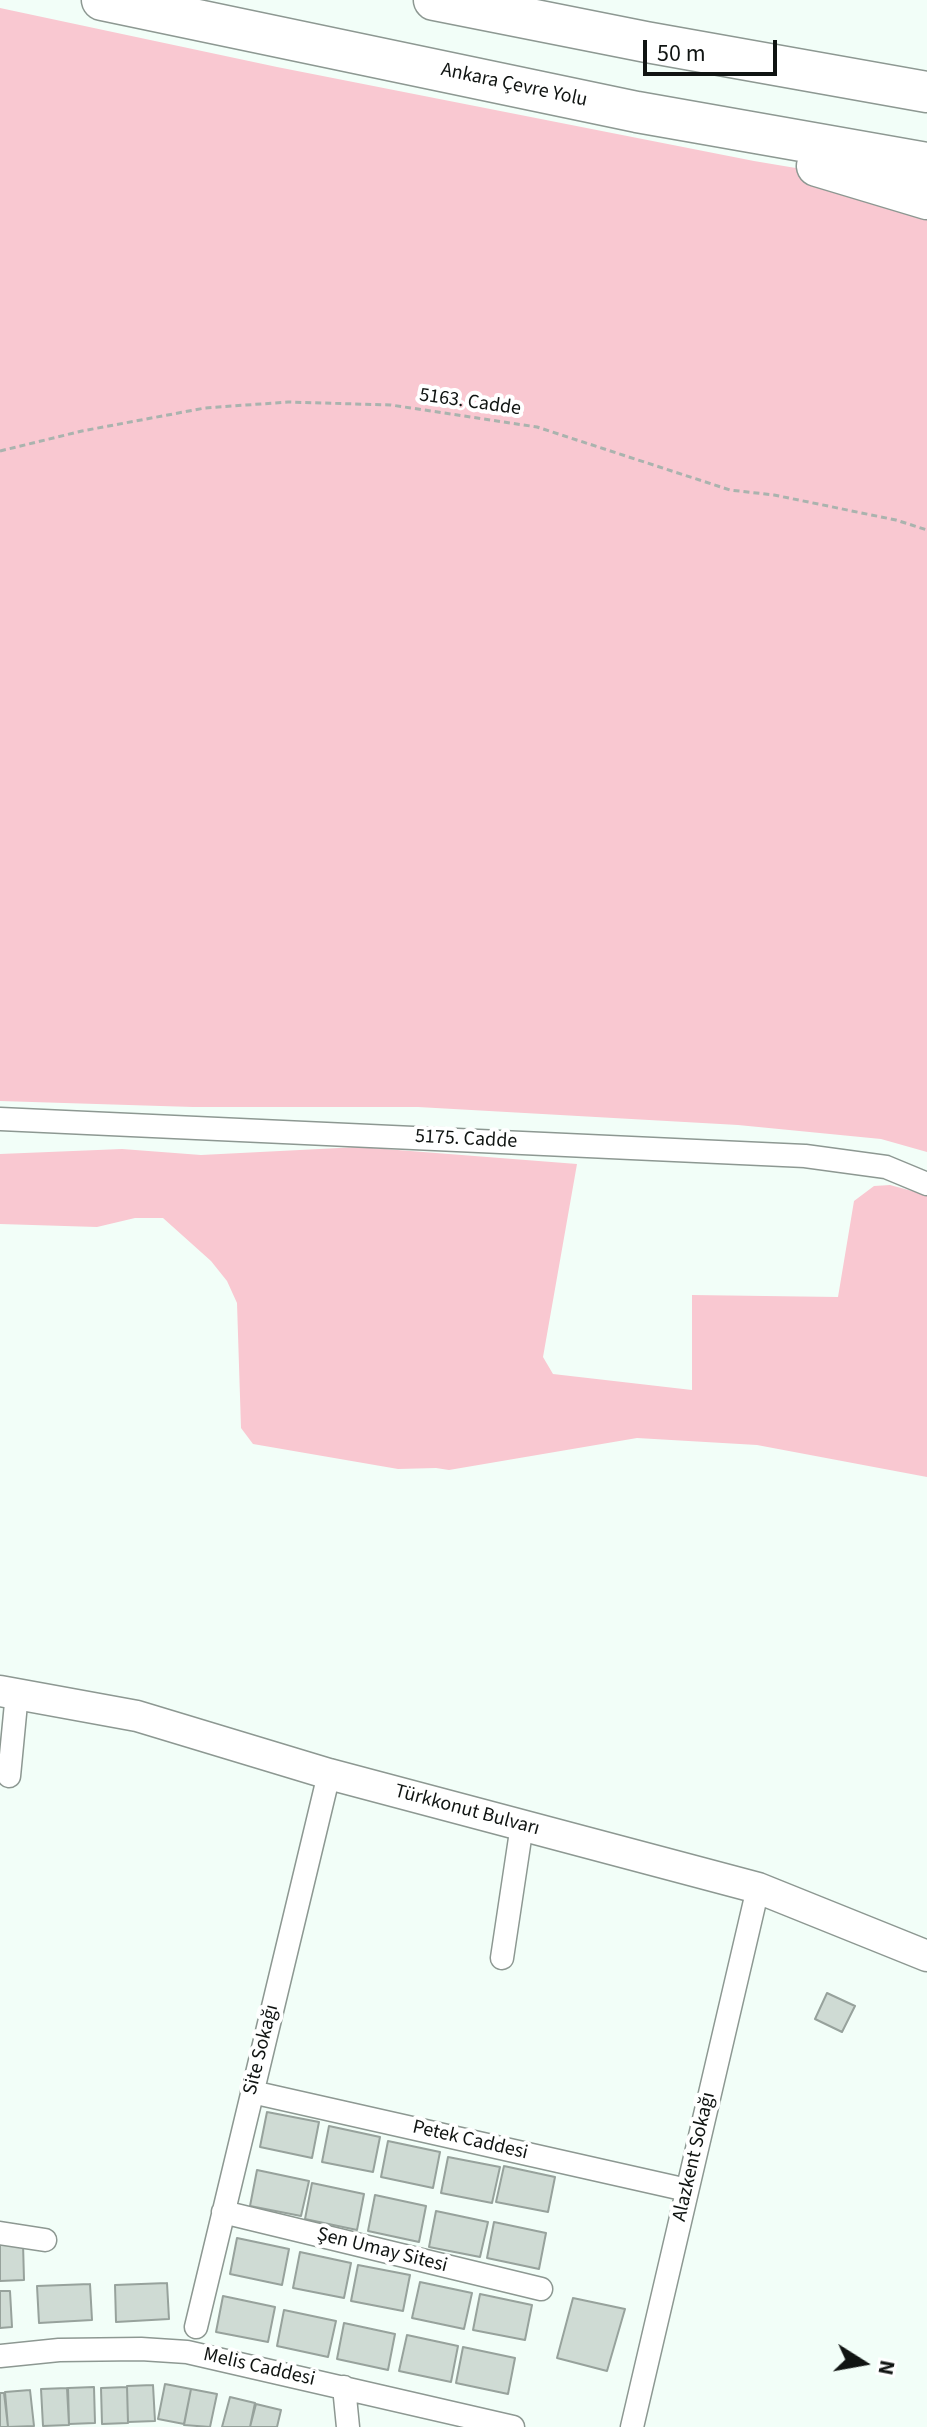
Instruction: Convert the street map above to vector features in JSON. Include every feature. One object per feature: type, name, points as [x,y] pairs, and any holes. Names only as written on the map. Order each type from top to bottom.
[{"type":"highway","name":"Ankara Çevre Yolu","points":[[102,0],[637,112],[927,163]]},
{"type":"highway","points":[[434,0],[927,92]]},
{"type":"highway","points":[[637,112],[927,199]]},
{"type":"street","name":"5175. Cadde","points":[[0,1119],[805,1156],[886,1167],[927,1184]]},
{"type":"street","name":"Türkkonut Bulvarı","points":[[9,1692],[137,1716],[329,1774],[758,1888],[927,1956]]},
{"type":"street","points":[[9,1692],[9,1776]]},
{"type":"street","name":"Site Sokağı","points":[[196,2327],[329,1774]]},
{"type":"street","points":[[502,1958],[522,1825]]},
{"type":"street","name":"Alazkent Sokağı","points":[[632,2427],[758,1888]]},
{"type":"street","name":"Petek Caddesi","points":[[252,2092],[687,2190]]},
{"type":"street","name":"Şen Umay Sitesi","points":[[223,2212],[541,2289]]},
{"type":"street","points":[[0,2233],[45,2240]]},
{"type":"street","name":"Melis Caddesi","points":[[0,2356],[59,2350],[187,2352],[513,2427]]},
{"type":"street","points":[[344,2387],[348,2427]]},
{"type":"path","name":"5163. Cadde","points":[[0,451],[82,431],[205,408],[288,402],[391,405],[537,427],[730,490],[774,495],[896,520],[927,530]]},
{"type":"shaded area","points":[[0,8],[277,67],[754,161],[927,190],[927,1152],[881,1139],[738,1125],[418,1107],[193,1107],[0,1101]]},
{"type":"shaded area","points":[[359,1147],[577,1164],[543,1357],[553,1374],[692,1390],[692,1295],[838,1297],[854,1201],[874,1186],[890,1185],[927,1195],[927,1477],[757,1445],[637,1438],[449,1470],[398,1469],[253,1444],[241,1428],[237,1303],[227,1281],[211,1261],[163,1218],[135,1218],[97,1227],[0,1224],[0,1154],[122,1149],[201,1155]]},
{"type":"building","points":[[827,1993],[855,2006],[842,2032],[815,2019]]},
{"type":"building","points":[[267,2112],[319,2122],[312,2158],[260,2147]]},
{"type":"building","points":[[329,2126],[380,2137],[373,2172],[322,2162]]},
{"type":"building","points":[[388,2141],[440,2152],[433,2188],[381,2177]]},
{"type":"building","points":[[448,2157],[500,2167],[492,2203],[441,2193]]},
{"type":"building","points":[[504,2166],[555,2177],[548,2212],[496,2202]]},
{"type":"building","points":[[257,2170],[309,2181],[301,2216],[250,2206]]},
{"type":"building","points":[[312,2183],[364,2194],[357,2230],[305,2219]]},
{"type":"building","points":[[375,2195],[426,2206],[419,2242],[368,2231]]},
{"type":"building","points":[[436,2211],[488,2222],[480,2257],[429,2247]]},
{"type":"building","points":[[494,2222],[546,2233],[539,2269],[487,2258]]},
{"type":"building","points":[[237,2238],[289,2249],[282,2285],[230,2274]]},
{"type":"building","points":[[23,2243],[24,2280],[0,2281],[0,2244]]},
{"type":"building","points":[[300,2252],[351,2263],[344,2298],[293,2288]]},
{"type":"building","points":[[358,2265],[410,2275],[403,2311],[351,2301]]},
{"type":"building","points":[[420,2282],[472,2293],[464,2329],[412,2318]]},
{"type":"building","points":[[167,2283],[169,2319],[116,2322],[115,2285]]},
{"type":"building","points":[[90,2284],[92,2320],[39,2323],[37,2286]]},
{"type":"building","points":[[0,2291],[10,2291],[12,2327],[0,2328]]},
{"type":"building","points":[[480,2294],[532,2305],[525,2340],[473,2330]]},
{"type":"building","points":[[223,2296],[275,2307],[268,2342],[216,2332]]},
{"type":"building","points":[[573,2298],[625,2309],[607,2371],[557,2358]]},
{"type":"building","points":[[284,2310],[336,2321],[328,2357],[277,2346]]},
{"type":"building","points":[[344,2323],[395,2334],[388,2370],[337,2359]]},
{"type":"building","points":[[407,2335],[458,2346],[451,2382],[399,2371]]},
{"type":"building","points":[[463,2347],[515,2358],[508,2394],[456,2383]]},
{"type":"building","points":[[165,2384],[191,2389],[184,2424],[158,2419]]},
{"type":"building","points":[[153,2385],[155,2421],[128,2422],[127,2386]]},
{"type":"building","points":[[94,2387],[95,2423],[69,2424],[68,2388]]},
{"type":"building","points":[[127,2387],[128,2423],[102,2424],[101,2388]]},
{"type":"building","points":[[67,2388],[69,2425],[43,2426],[41,2389]]},
{"type":"building","points":[[191,2389],[217,2394],[210,2427],[184,2425]]},
{"type":"building","points":[[30,2390],[34,2426],[8,2427],[5,2392]]},
{"type":"building","points":[[0,2393],[4,2393],[8,2427],[0,2427]]},
{"type":"building","points":[[230,2397],[255,2403],[250,2427],[222,2427]]},
{"type":"building","points":[[256,2404],[281,2410],[277,2427],[250,2427]]}]
